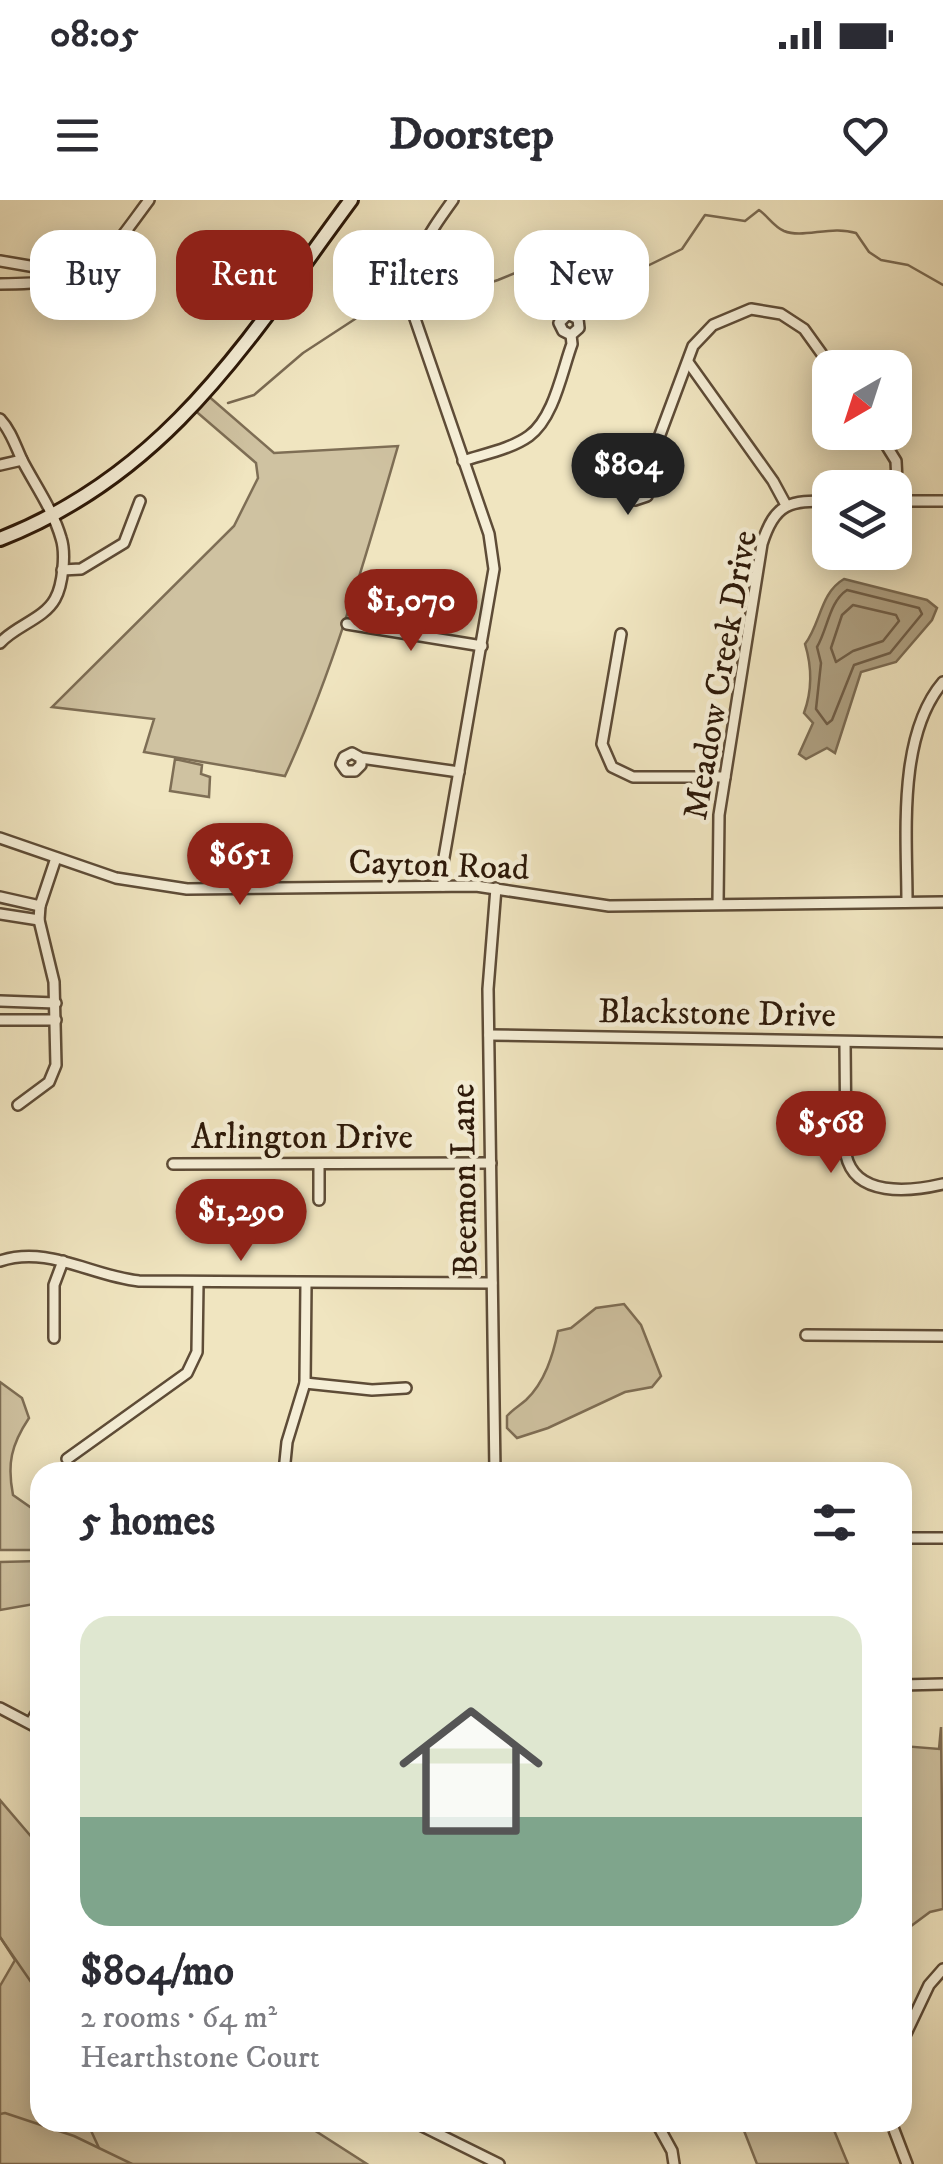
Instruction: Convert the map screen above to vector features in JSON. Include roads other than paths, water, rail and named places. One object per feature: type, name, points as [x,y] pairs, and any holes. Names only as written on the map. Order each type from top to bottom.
[{"type":"main road","points":[[0,539],[51,516],[127,468],[192,408],[351,200]]},
{"type":"street","points":[[0,284],[53,284],[84,274],[106,257],[149,200]]},
{"type":"street","points":[[443,886],[443,863],[494,558],[412,310],[418,254],[454,200]]},
{"type":"street","points":[[0,262],[30,267]]},
{"type":"street","points":[[642,483],[698,339],[713,324],[738,312],[781,314],[812,338],[820,350]]},
{"type":"street","points":[[463,461],[518,442],[535,431],[552,398],[572,344],[571,335]]},
{"type":"street","points":[[688,362],[773,480],[786,505]]},
{"type":"street","points":[[0,418],[9,429],[63,542],[59,589],[52,604],[0,643]]},
{"type":"street","points":[[0,465],[22,460]]},
{"type":"street","points":[[62,570],[82,570],[124,543],[140,500]]},
{"type":"street","name":"Meadow Creek Drive","points":[[718,903],[719,815],[762,544],[771,521],[786,505],[812,501]]},
{"type":"street","points":[[912,501],[943,501]]},
{"type":"street","points":[[346,624],[482,646]]},
{"type":"street","points":[[621,634],[602,744],[612,767],[634,777],[724,776]]},
{"type":"street","points":[[907,902],[906,806],[917,734],[926,706],[943,682]]},
{"type":"street","points":[[360,758],[458,772]]},
{"type":"street","name":"Cayton Road","points":[[0,838],[116,878],[186,889],[496,888],[592,905],[943,902]]},
{"type":"street","points":[[18,1105],[42,1088],[54,1073],[56,1003],[51,963],[39,920],[56,858]]},
{"type":"street","name":"Beemon Lane","points":[[496,888],[489,975],[496,1462]]},
{"type":"street","points":[[0,897],[40,906]]},
{"type":"street","points":[[0,914],[39,920]]},
{"type":"street","points":[[0,1001],[56,1003]]},
{"type":"street","points":[[0,1020],[56,1020]]},
{"type":"street","name":"Blackstone Drive","points":[[489,1035],[943,1043]]},
{"type":"street","points":[[845,1043],[846,1155],[851,1171],[873,1187],[943,1184]]},
{"type":"street","name":"Arlington Drive","points":[[173,1164],[491,1163]]},
{"type":"street","points":[[318,1200],[319,1164]]},
{"type":"street","points":[[0,1261],[20,1254],[63,1261],[120,1279],[198,1283],[492,1283]]},
{"type":"street","points":[[54,1338],[54,1285],[63,1261]]},
{"type":"street","points":[[67,1460],[187,1372],[197,1352],[198,1283]]},
{"type":"street","points":[[285,1462],[305,1382],[306,1283]]},
{"type":"street","points":[[806,1335],[943,1336]]},
{"type":"street","points":[[305,1382],[372,1390],[406,1388]]},
{"type":"street","points":[[912,1538],[943,1538]]},
{"type":"street","points":[[912,1684],[943,1684]]},
{"type":"street","points":[[0,1708],[30,1723]]},
{"type":"street","points":[[912,2021],[929,1985],[943,1968]]},
{"type":"street","points":[[439,2132],[500,2164]]},
{"type":"street","points":[[662,2132],[674,2164]]},
{"type":"street","points":[[895,2132],[907,2164]]},
{"type":"water","points":[[844,579],[927,600],[937,608],[932,620],[896,662],[861,672],[835,753],[827,748],[806,759],[799,754],[813,723],[804,713],[810,679],[805,644],[825,600]]},
{"type":"waterway","points":[[494,281],[550,259],[561,250],[602,244],[628,270],[637,271],[682,249],[705,215],[745,221],[759,210],[780,229],[792,233],[856,233],[869,252],[881,260],[908,265],[943,285]]},
{"type":"waterway","points":[[228,403],[254,395],[303,353],[354,320]]},
{"type":"waterway","points":[[0,1937],[30,1980]]},
{"type":"waterway","points":[[0,2114],[30,2121]]},
{"type":"waterway","points":[[62,2132],[132,2164]]},
{"type":"waterway","points":[[92,2132],[99,2148]]}]
